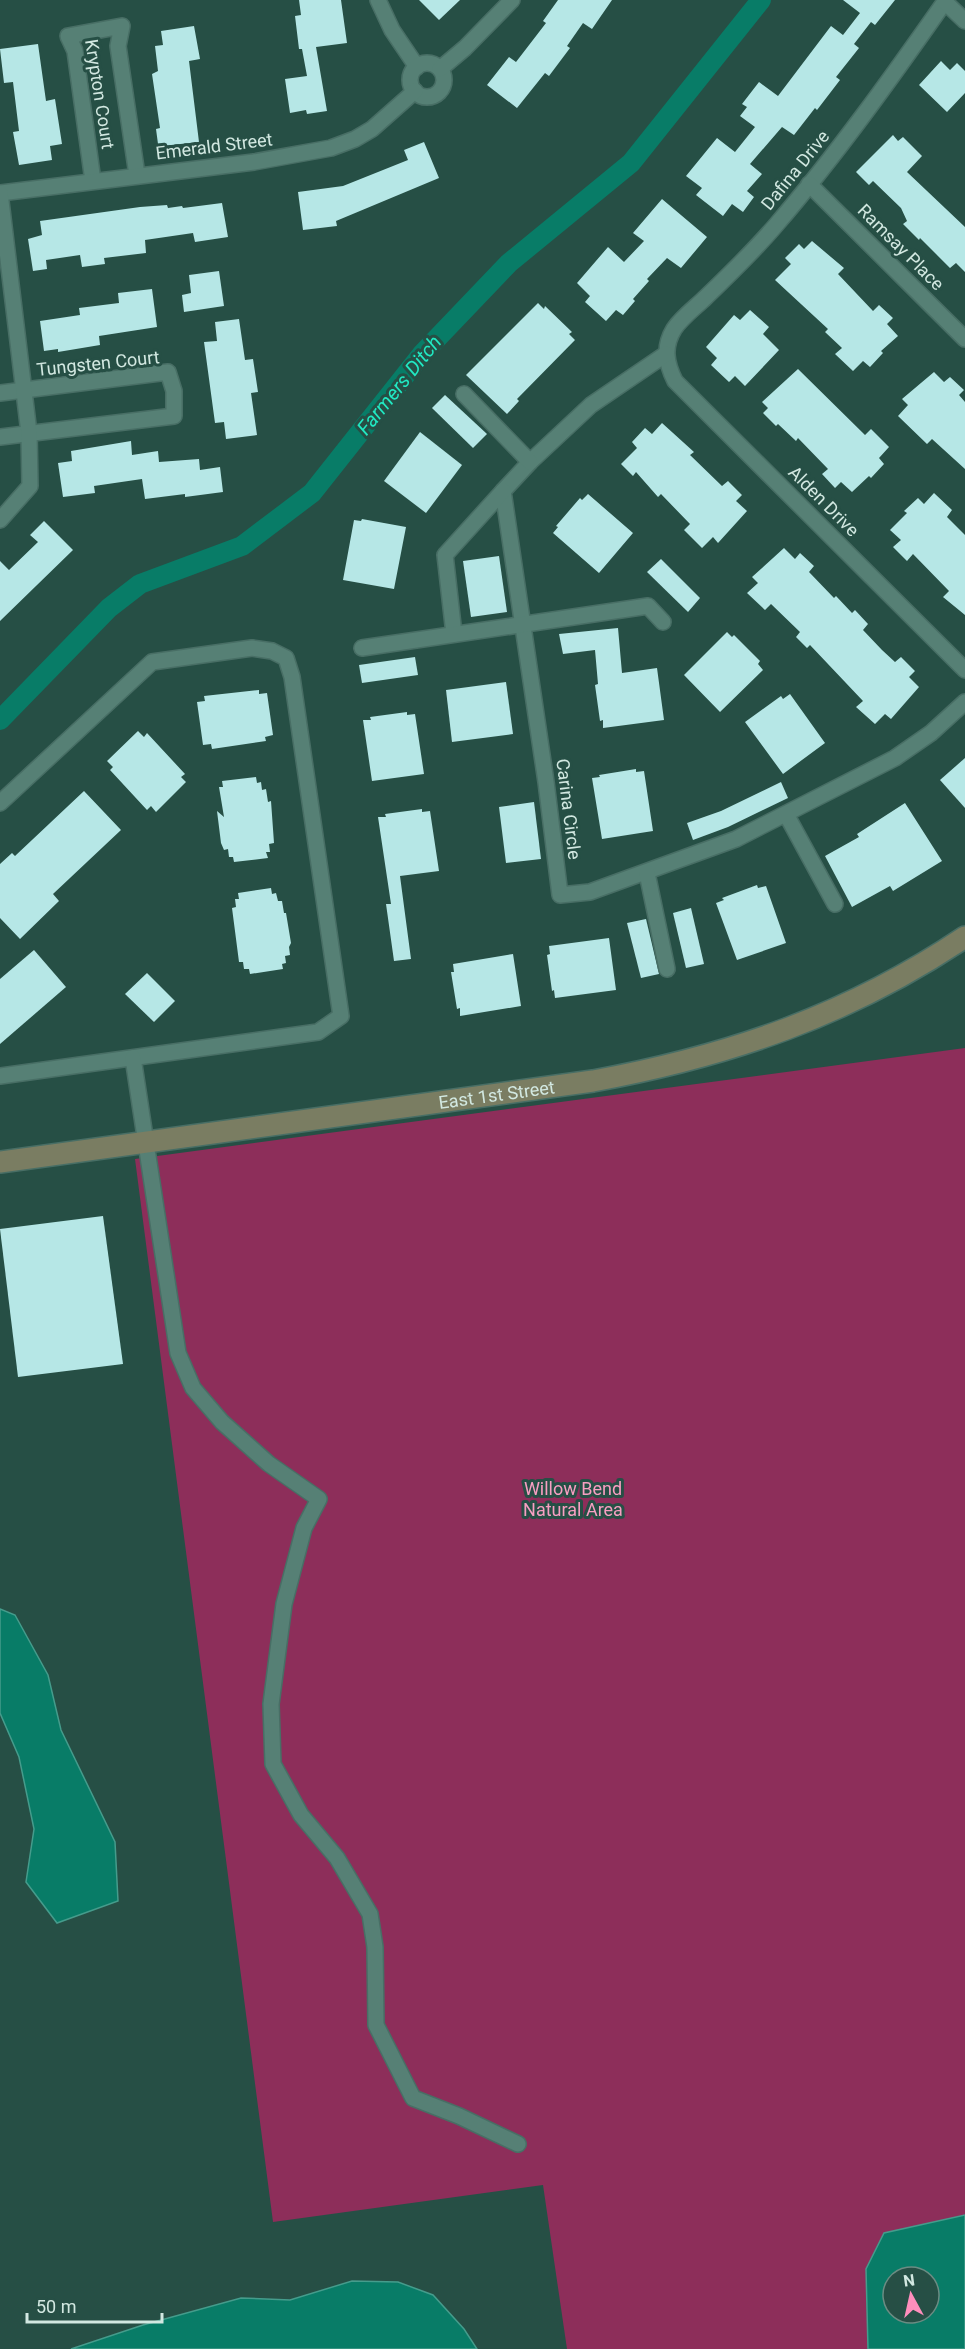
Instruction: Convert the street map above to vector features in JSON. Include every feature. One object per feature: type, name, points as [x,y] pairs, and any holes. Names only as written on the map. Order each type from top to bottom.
[{"type":"street","points":[[378,0],[392,30],[417,67]]},
{"type":"street","points":[[440,69],[465,48],[512,0]]},
{"type":"street","points":[[945,1],[965,21]]},
{"type":"street","name":"Dafina Drive","points":[[666,354],[667,345],[677,325],[748,256],[810,184],[868,109],[945,1]]},
{"type":"street","name":"Krypton Court","points":[[93,181],[75,51],[68,36],[122,26],[118,46],[137,176]]},
{"type":"street","points":[[429,64],[440,69],[444,83],[438,93],[427,97],[415,91],[410,77],[417,67],[429,64]]},
{"type":"street","name":"Emerald Street","points":[[0,193],[254,162],[331,148],[355,139],[372,129],[415,91]]},
{"type":"street","name":"Ramsay Place","points":[[810,184],[965,339]]},
{"type":"street","points":[[0,193],[28,433],[30,486],[0,520]]},
{"type":"street","points":[[454,634],[445,555],[530,462],[591,405],[666,354]]},
{"type":"street","name":"Alden Drive","points":[[666,354],[668,367],[675,381],[965,670]]},
{"type":"street","name":"Tungsten Court","points":[[22,391],[97,379],[168,372],[174,391],[174,416],[28,433]]},
{"type":"street","points":[[0,393],[22,391]]},
{"type":"street","points":[[464,394],[530,462]]},
{"type":"street","points":[[0,437],[28,433]]},
{"type":"street","name":"Carina Circle","points":[[503,491],[546,782],[560,895],[590,892],[736,840],[895,758],[931,733],[965,702]]},
{"type":"street","points":[[362,648],[648,606],[663,622]]},
{"type":"street","points":[[0,803],[152,662],[252,648],[272,651],[286,658],[292,677],[341,1016],[318,1032],[0,1076]]},
{"type":"street","points":[[786,814],[835,904]]},
{"type":"street","points":[[647,873],[668,969]]},
{"type":"street","name":"East 1st Street","points":[[0,1162],[593,1081],[654,1070],[745,1045],[833,1011],[889,984],[965,937]]},
{"type":"street","points":[[133,1058],[178,1353],[193,1388],[222,1422],[269,1464],[320,1499],[304,1528],[284,1604],[271,1704],[273,1764],[301,1815],[337,1858],[370,1914],[375,1947],[376,2025],[413,2098],[459,2116],[518,2144]]},
{"type":"green space","name":"Willow Bend Natural Area","points":[[965,1048],[965,2349],[567,2349],[543,2185],[273,2222],[135,1159]]},
{"type":"shaded area","points":[[0,1609],[15,1615],[48,1675],[61,1730],[115,1842],[118,1901],[57,1923],[26,1882],[34,1829],[19,1757],[0,1713]]},
{"type":"shaded area","points":[[965,2215],[965,2349],[868,2349],[866,2269],[884,2233]]},
{"type":"shaded area","points":[[352,2281],[398,2282],[433,2295],[464,2329],[477,2349],[71,2349],[143,2325],[241,2298],[290,2300]]},
{"type":"building","points":[[299,0],[341,0],[347,43],[316,47],[327,111],[307,114],[306,110],[290,113],[285,79],[307,76],[302,49],[299,49],[295,16],[301,15]]},
{"type":"building","points":[[419,0],[460,0],[439,20]]},
{"type":"building","points":[[558,0],[612,0],[592,29],[583,23],[567,46],[570,48],[549,76],[545,73],[517,108],[487,85],[509,57],[516,62],[546,23],[543,21]]},
{"type":"building","points":[[843,0],[895,0],[875,25],[871,22],[854,44],[859,48],[836,77],[840,80],[817,110],[815,108],[794,135],[782,127],[750,164],[762,174],[747,191],[754,197],[743,212],[732,204],[723,216],[696,195],[702,188],[686,176],[717,138],[735,152],[755,127],[740,116],[747,107],[742,104],[759,82],[778,96],[831,26],[843,35],[860,13]]},
{"type":"building","points":[[194,26],[200,59],[189,61],[199,142],[162,146],[158,144],[156,129],[160,128],[152,74],[158,71],[155,46],[163,45],[161,31]]},
{"type":"building","points":[[38,44],[46,101],[55,99],[62,144],[50,146],[52,160],[19,165],[13,132],[19,131],[13,82],[4,83],[0,49]]},
{"type":"building","points":[[941,61],[950,70],[957,63],[965,71],[965,93],[947,112],[919,85]]},
{"type":"building","points":[[893,135],[898,141],[903,137],[922,156],[907,172],[965,227],[965,272],[956,263],[950,268],[920,238],[919,240],[903,224],[907,221],[901,208],[873,181],[869,185],[856,172]]},
{"type":"building","points":[[424,142],[439,178],[336,221],[337,226],[303,230],[298,192],[343,186],[408,160],[404,150]]},
{"type":"building","points":[[662,199],[707,237],[681,268],[667,258],[647,279],[649,281],[623,315],[616,310],[606,321],[585,302],[590,296],[577,283],[608,247],[624,262],[644,241],[633,233]]},
{"type":"building","points":[[222,203],[228,237],[195,242],[193,233],[145,240],[146,253],[104,258],[105,264],[82,267],[80,255],[46,260],[47,269],[33,271],[28,239],[42,235],[40,221],[140,207],[167,205],[168,208],[182,206],[183,208]]},
{"type":"building","points":[[812,241],[844,268],[838,274],[873,311],[879,305],[893,318],[887,324],[898,336],[881,351],[883,353],[870,367],[863,361],[853,371],[835,354],[842,348],[825,332],[828,329],[775,280],[791,264],[785,258],[799,244],[804,249]]},
{"type":"building","points":[[219,271],[224,306],[184,312],[182,295],[191,293],[189,275]]},
{"type":"building","points":[[152,289],[157,327],[99,336],[100,345],[58,352],[58,349],[44,351],[40,321],[80,315],[79,308],[119,303],[118,293]]},
{"type":"building","points":[[538,303],[544,309],[545,306],[572,332],[569,334],[575,340],[517,399],[519,401],[507,414],[466,375]]},
{"type":"building","points":[[750,310],[769,327],[763,334],[779,350],[745,386],[735,376],[729,382],[711,365],[717,358],[706,347],[734,315],[740,320]]},
{"type":"building","points":[[239,319],[245,360],[253,359],[258,392],[251,393],[257,435],[226,439],[224,422],[215,423],[204,342],[217,341],[215,322]]},
{"type":"building","points":[[798,369],[865,435],[871,429],[889,447],[879,458],[884,464],[871,478],[869,476],[852,492],[841,482],[835,488],[822,474],[828,469],[798,438],[796,441],[763,413],[768,408],[762,402]]},
{"type":"building","points":[[934,372],[944,382],[950,377],[964,390],[959,395],[965,402],[965,469],[932,439],[927,444],[898,416],[908,405],[902,399]]},
{"type":"building","points":[[445,395],[487,434],[473,448],[432,408]]},
{"type":"building","points":[[662,423],[694,452],[690,455],[722,486],[728,481],[742,495],[736,501],[747,511],[718,543],[713,537],[702,548],[684,530],[690,524],[661,494],[658,497],[636,472],[633,476],[621,464],[637,448],[632,442],[645,428],[652,434]]},
{"type":"building","points":[[420,432],[462,465],[426,513],[384,481]]},
{"type":"building","points":[[131,441],[132,455],[158,451],[159,462],[199,459],[200,470],[220,467],[223,492],[145,499],[142,479],[94,486],[95,493],[63,497],[58,463],[72,461],[71,451]]},
{"type":"building","points":[[934,493],[952,510],[947,517],[965,535],[965,615],[943,597],[949,591],[913,554],[907,561],[893,547],[901,540],[890,530],[907,513],[904,511],[918,498],[924,504]]},
{"type":"building","points":[[588,494],[633,533],[599,573],[553,533],[558,527],[556,526],[580,498],[582,500]]},
{"type":"building","points":[[362,519],[406,527],[394,589],[343,580],[354,520],[361,521]]},
{"type":"building","points":[[44,521],[73,550],[0,621],[0,561],[9,570],[38,542],[30,535]]},
{"type":"building","points":[[784,548],[795,559],[800,553],[814,566],[809,572],[852,613],[855,610],[868,624],[863,630],[882,650],[895,662],[901,657],[915,671],[909,677],[919,687],[891,719],[885,714],[875,724],[856,707],[863,701],[810,645],[807,648],[796,637],[800,632],[771,604],[765,610],[747,593],[758,583],[752,577]]},
{"type":"building","points":[[499,556],[507,612],[471,617],[463,561]]},
{"type":"building","points":[[661,559],[700,598],[688,612],[647,572]]},
{"type":"building","points":[[618,628],[622,673],[657,668],[664,720],[603,728],[595,685],[598,684],[595,650],[563,654],[559,634]]},
{"type":"building","points":[[727,632],[732,637],[734,635],[760,661],[758,664],[763,670],[720,712],[684,675]]},
{"type":"building","points":[[415,657],[418,675],[362,683],[359,665]]},
{"type":"building","points":[[506,682],[513,734],[452,742],[446,690]]},
{"type":"building","points":[[259,690],[259,694],[267,693],[273,735],[265,737],[266,741],[212,749],[211,744],[203,745],[197,702],[205,701],[204,696]]},
{"type":"building","points":[[790,694],[825,743],[783,774],[745,722],[781,696],[783,699]]},
{"type":"building","points":[[407,712],[407,715],[415,714],[424,774],[372,781],[363,720]]},
{"type":"building","points":[[138,731],[144,737],[147,733],[185,774],[181,777],[186,782],[156,812],[151,806],[147,810],[110,770],[113,767],[107,761]]},
{"type":"building","points":[[965,758],[965,808],[940,780]]},
{"type":"building","points":[[636,769],[636,772],[644,771],[653,831],[602,839],[592,778]]},
{"type":"building","points":[[256,777],[257,783],[261,782],[262,790],[266,789],[268,802],[271,801],[274,843],[269,844],[270,852],[266,852],[268,858],[234,862],[233,857],[229,857],[228,849],[224,850],[221,843],[217,811],[224,817],[219,787],[223,787],[222,781]]},
{"type":"building","points":[[781,782],[788,798],[728,827],[693,840],[687,823],[721,811]]},
{"type":"building","points":[[84,791],[121,830],[53,894],[59,901],[20,939],[0,918],[0,864],[12,853],[15,856]]},
{"type":"building","points":[[534,802],[541,859],[506,863],[499,807]]},
{"type":"building","points":[[905,803],[942,861],[893,891],[890,886],[852,907],[825,856],[859,837],[857,834]]},
{"type":"building","points":[[422,809],[422,812],[430,811],[439,871],[400,876],[411,959],[394,961],[386,904],[391,904],[378,817]]},
{"type":"building","points":[[757,885],[758,888],[766,886],[786,943],[737,960],[716,903],[724,900],[722,898]]},
{"type":"building","points":[[271,888],[272,894],[276,893],[278,901],[282,901],[284,913],[286,913],[291,943],[290,955],[285,956],[286,963],[282,964],[283,969],[250,974],[249,969],[244,969],[243,962],[239,962],[232,908],[236,907],[235,899],[239,899],[238,893]]},
{"type":"building","points":[[691,908],[704,964],[686,968],[673,913]]},
{"type":"building","points":[[646,919],[659,974],[641,978],[627,923]]},
{"type":"building","points":[[609,938],[616,990],[555,998],[547,955],[550,954],[549,946]]},
{"type":"building","points":[[34,950],[66,987],[0,1044],[0,979]]},
{"type":"building","points":[[513,954],[521,1006],[460,1016],[451,972],[454,972],[453,964]]},
{"type":"building","points":[[147,973],[175,1001],[154,1022],[125,994]]},
{"type":"building","points":[[103,1216],[123,1364],[18,1377],[0,1229]]},
{"type":"waterway","name":"Farmers Ditch","points":[[0,720],[109,608],[140,584],[242,546],[312,493],[422,354],[509,263],[631,163],[761,0]]}]
